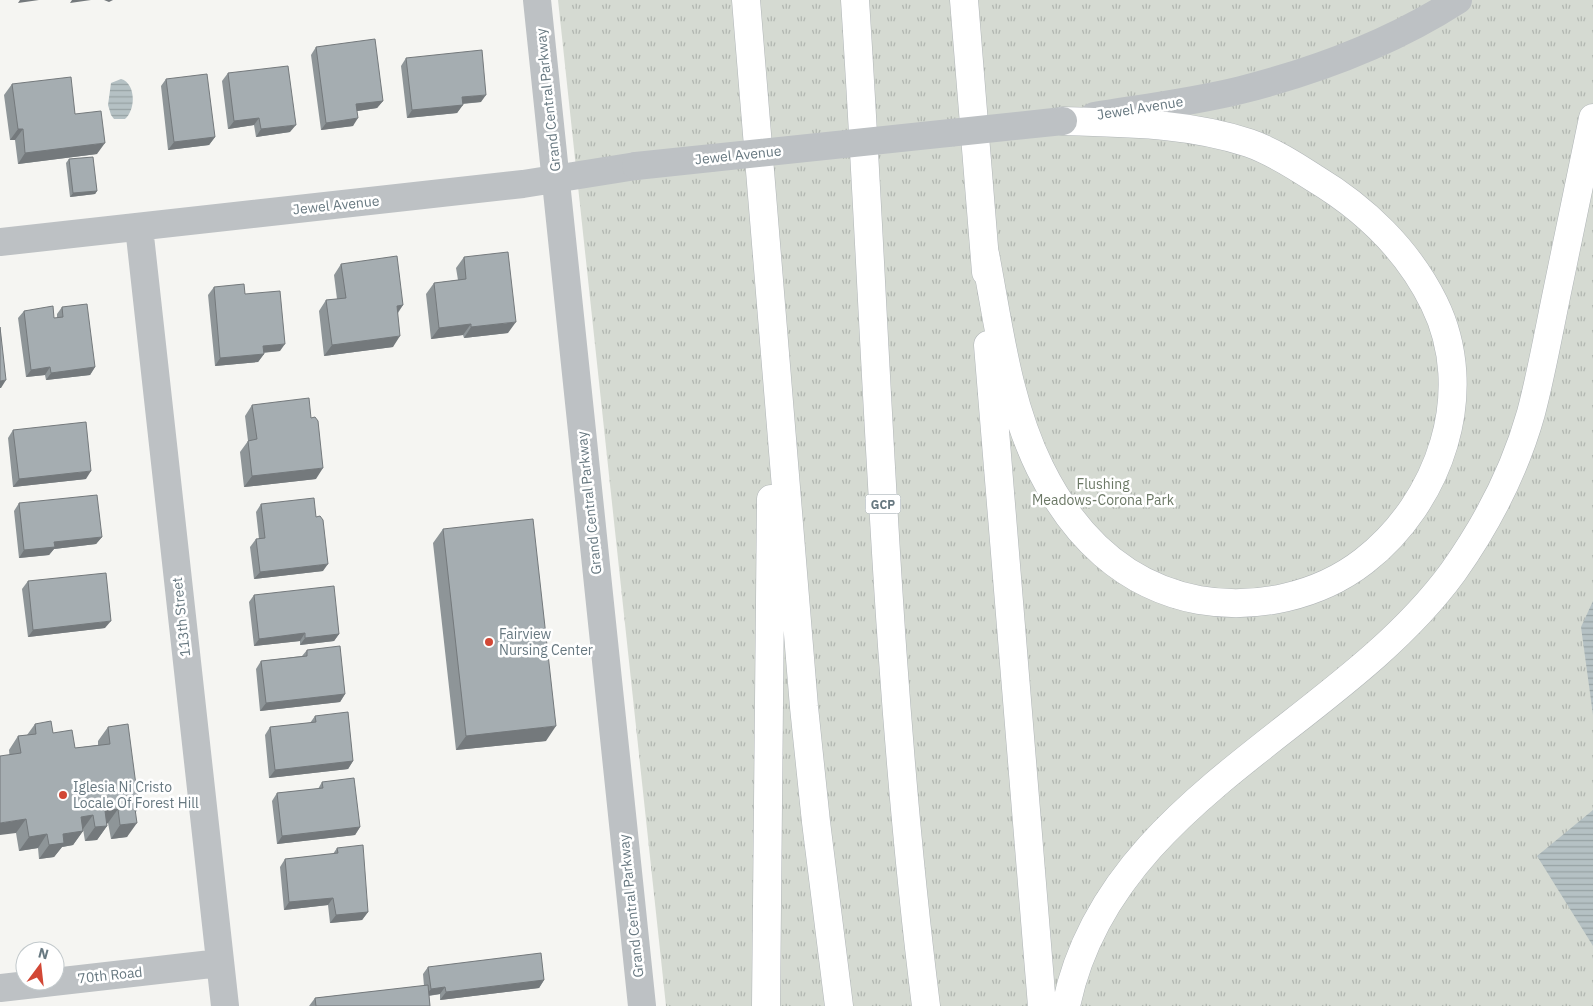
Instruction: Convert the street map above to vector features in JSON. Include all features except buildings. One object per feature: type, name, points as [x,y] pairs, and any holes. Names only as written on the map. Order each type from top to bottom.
[{"type":"highway","points":[[746,0],[805,717],[839,1006]]},
{"type":"highway","name":"GCP","points":[[855,0],[894,692],[914,911],[926,1006]]},
{"type":"highway","points":[[964,0],[985,254],[988,361],[1042,1006]]},
{"type":"highway","points":[[1066,1006],[1076,967],[1085,944],[1112,896],[1141,855],[1179,816],[1399,633],[1440,588],[1478,533],[1502,489],[1530,414],[1593,118]]},
{"type":"highway","points":[[985,254],[1013,395],[1039,466],[1061,505],[1080,532],[1101,553],[1134,577],[1170,593],[1208,602],[1244,603],[1302,594],[1341,577],[1373,554],[1402,525],[1424,494],[1440,457],[1449,422],[1452,384],[1450,355],[1443,324],[1434,303],[1409,263],[1379,228],[1343,197],[1321,182],[1251,144],[1192,128],[1157,124],[1063,121]]},
{"type":"highway","points":[[766,1006],[773,310]]},
{"type":"street","name":"Grand Central Parkway","points":[[537,0],[642,1006]]},
{"type":"street","name":"Jewel Avenue","points":[[0,242],[556,178],[636,166],[1063,121],[1241,90],[1305,70],[1396,34],[1458,0]]},
{"type":"street","name":"113th Street","points":[[138,227],[225,1006]]},
{"type":"street","name":"70th Road","points":[[0,988],[220,963]]},
{"type":"green space","name":"Flushing Meadows-Corona Park","points":[[558,0],[1593,0],[1593,1006],[666,1006]]},
{"type":"shaded area","points":[[121,79],[130,86],[133,103],[129,115],[125,119],[114,119],[108,105],[111,83]]},
{"type":"shaded area","points":[[1593,601],[1593,715],[1581,627]]},
{"type":"shaded area","points":[[1593,810],[1593,946],[1537,856]]},
{"type":"place","name":"Fairview Nursing Center","points":[[489,642]]},
{"type":"place","name":"Iglesia Ni Cristo Locale Of Forest Hill","points":[[63,795]]}]
